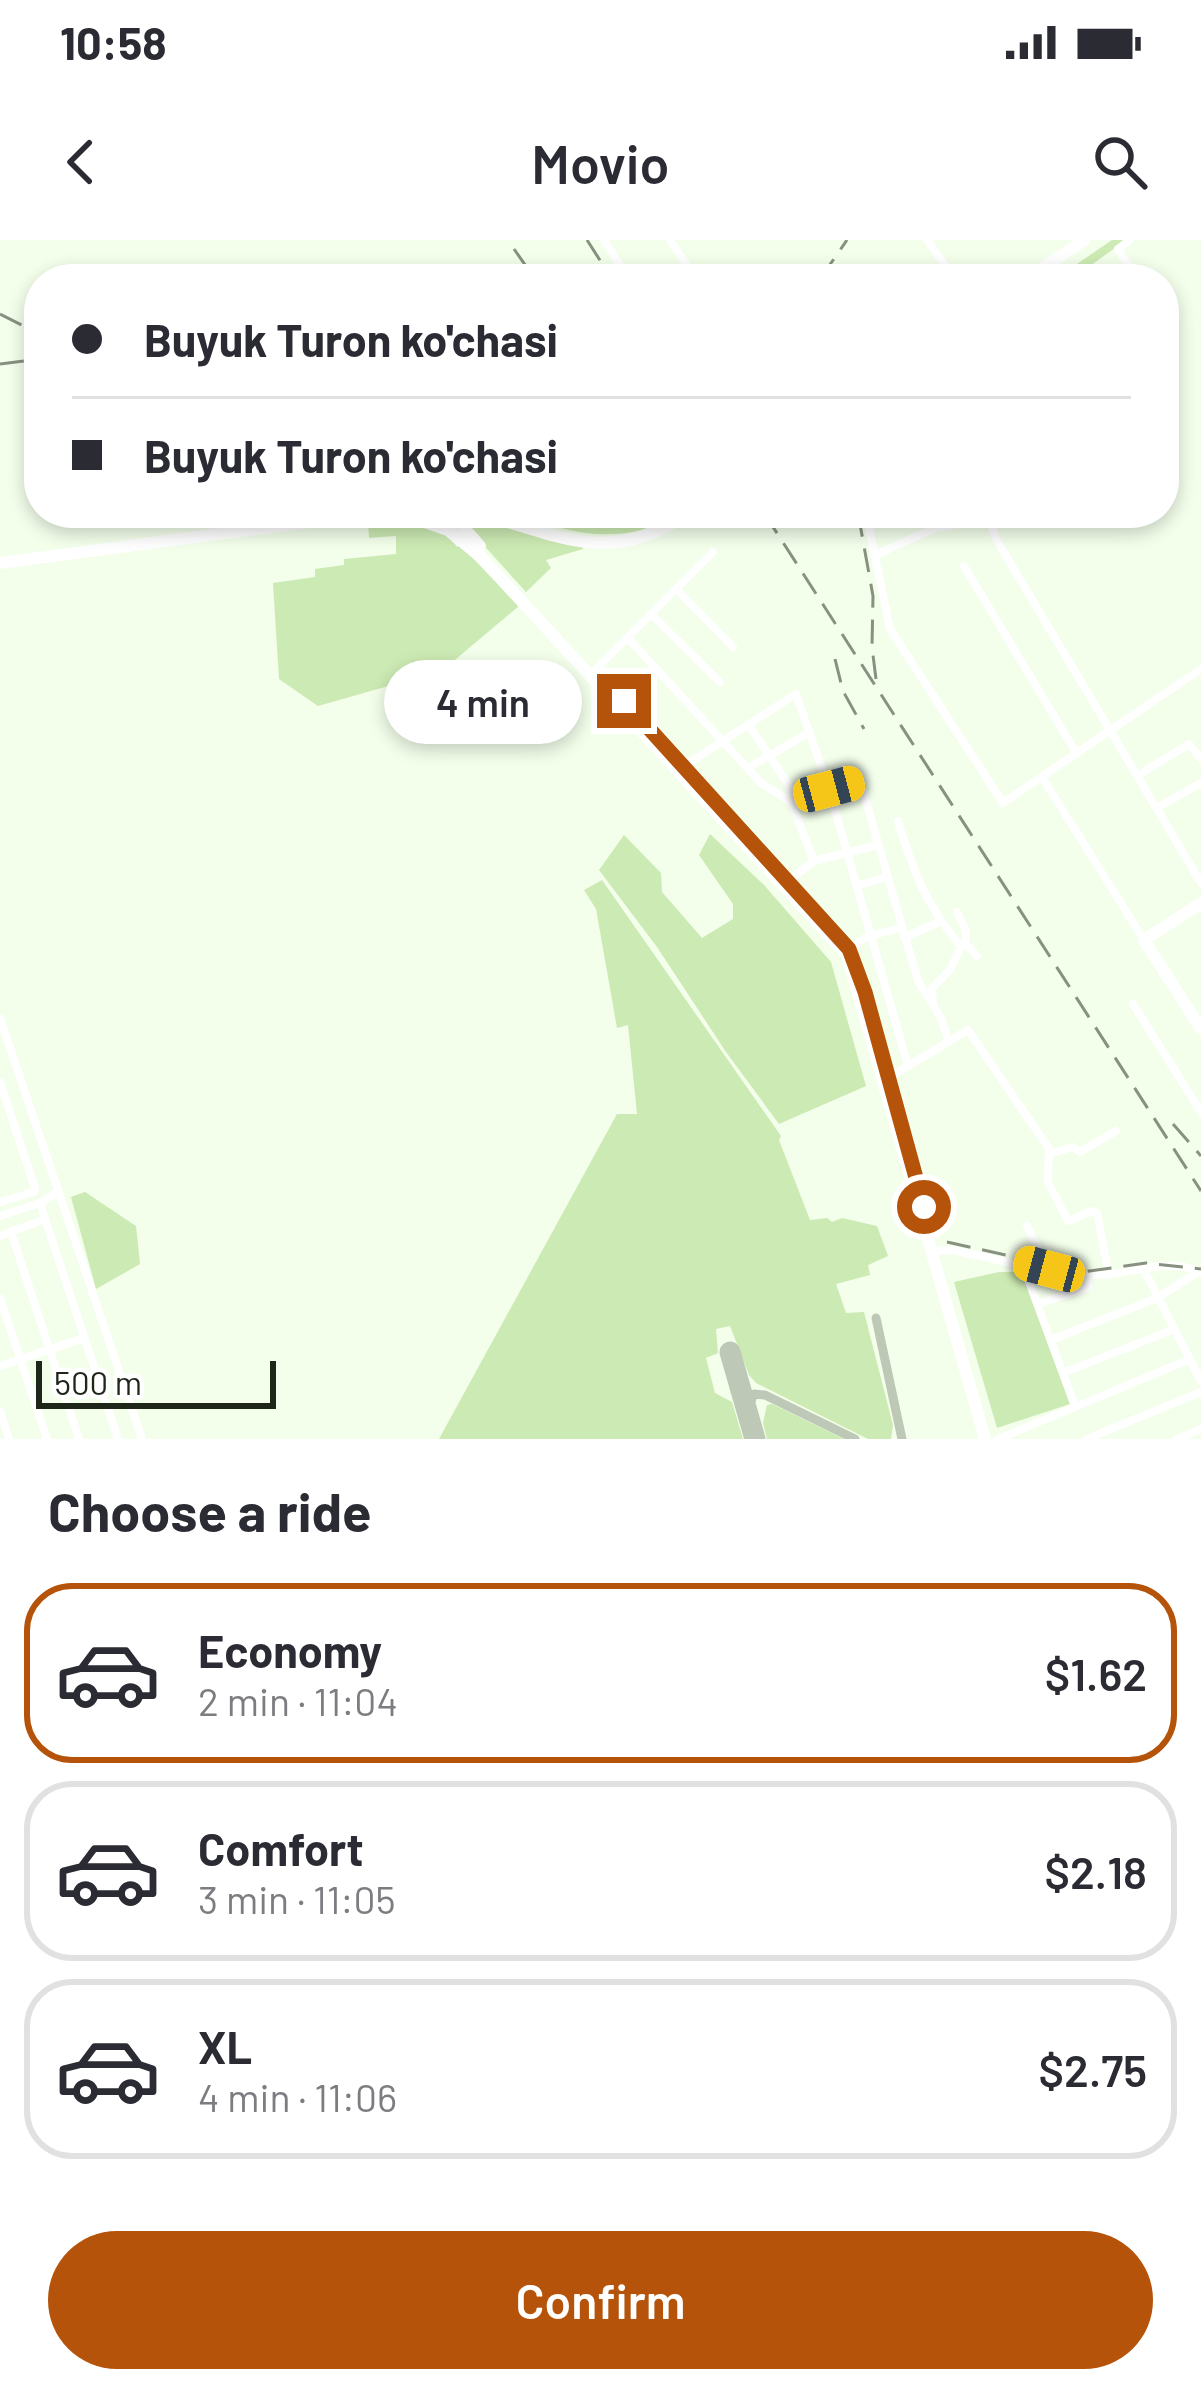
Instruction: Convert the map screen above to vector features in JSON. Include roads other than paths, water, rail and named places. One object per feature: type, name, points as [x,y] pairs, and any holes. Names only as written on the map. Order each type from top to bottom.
[{"type":"main road","points":[[1038,264],[1072,240]]},
{"type":"main road","points":[[1049,264],[1084,240]]},
{"type":"main road","points":[[0,560],[226,528]]},
{"type":"main road","points":[[0,560],[257,528]]},
{"type":"main road","points":[[442,528],[481,557],[849,949],[934,1251]]},
{"type":"main road","points":[[467,528],[836,940],[851,963],[991,1439]]},
{"type":"main road","points":[[525,528],[585,543],[639,538],[657,528]]},
{"type":"main road","points":[[547,528],[604,538],[652,528]]},
{"type":"main road","points":[[1201,908],[1146,943],[1201,1029]]},
{"type":"street","points":[[1127,264],[1118,249],[1130,240]]},
{"type":"street","points":[[869,528],[890,629],[1003,803],[1200,670]]},
{"type":"street","points":[[875,555],[935,528]]},
{"type":"street","points":[[992,528],[1201,883]]},
{"type":"street","points":[[595,670],[713,552]]},
{"type":"street","points":[[964,566],[1077,754]]},
{"type":"street","points":[[677,590],[733,647]]},
{"type":"street","points":[[651,614],[720,682]]},
{"type":"street","points":[[628,638],[761,783],[791,802]]},
{"type":"street","points":[[681,766],[796,694],[829,789],[908,1066]]},
{"type":"street","points":[[748,724],[788,782],[814,860]]},
{"type":"street","points":[[748,768],[810,732]]},
{"type":"street","points":[[1138,776],[1189,744],[1201,759]]},
{"type":"street","points":[[1042,777],[1146,943]]},
{"type":"street","points":[[829,789],[860,782],[902,933],[922,991],[948,1039]]},
{"type":"street","points":[[1157,808],[1201,783]]},
{"type":"street","points":[[898,821],[911,869],[939,922],[977,956]]},
{"type":"street","points":[[789,880],[814,860],[878,844]]},
{"type":"street","points":[[857,886],[886,878]]},
{"type":"street","points":[[933,1005],[932,988],[955,963],[963,945],[966,931],[957,912]]},
{"type":"street","points":[[849,949],[871,936],[939,922]]},
{"type":"street","points":[[1133,1004],[1201,1112]]},
{"type":"street","points":[[0,1018],[140,1436],[120,1439],[40,1203]]},
{"type":"street","points":[[888,1078],[968,1030],[1052,1153],[1073,1147],[1080,1152],[1116,1131]]},
{"type":"street","points":[[1,1200],[35,1190],[1,1089],[22,1085]]},
{"type":"street","points":[[1049,1150],[1050,1186],[1068,1221],[1095,1210],[1109,1275]]},
{"type":"street","points":[[0,1216],[58,1192]]},
{"type":"street","points":[[0,1236],[45,1219]]},
{"type":"street","points":[[1027,1226],[1049,1269]]},
{"type":"street","points":[[11,1232],[80,1439]]},
{"type":"street","points":[[934,1251],[1087,1275],[1172,1266],[1200,1272]]},
{"type":"street","points":[[1021,1262],[1075,1406]]},
{"type":"street","points":[[1143,1268],[1201,1382]]},
{"type":"street","points":[[1051,1340],[1157,1298],[1200,1272]]},
{"type":"street","points":[[1038,1304],[1089,1287],[1087,1275]]},
{"type":"street","points":[[0,1298],[47,1439]]},
{"type":"street","points":[[1063,1373],[1172,1330]]},
{"type":"street","points":[[0,1366],[85,1338]]},
{"type":"street","points":[[991,1439],[1187,1360]]},
{"type":"street","points":[[1087,1439],[1201,1392]]},
{"type":"street","points":[[0,1411],[9,1439]]},
{"type":"street","points":[[1177,1439],[1201,1429]]},
{"type":"railway","points":[[587,240],[602,264]]},
{"type":"railway","points":[[830,264],[847,240]]},
{"type":"railway","points":[[514,249],[524,264]]},
{"type":"railway","points":[[0,314],[24,326]]},
{"type":"railway","points":[[0,364],[24,361]]},
{"type":"railway","points":[[774,528],[1201,1191]]},
{"type":"railway","points":[[861,528],[873,596],[876,679]]},
{"type":"railway","points":[[835,659],[843,691],[864,729]]},
{"type":"railway","points":[[1173,1124],[1201,1156]]},
{"type":"railway","points":[[947,1242],[1083,1272],[1146,1263],[1201,1269]]}]
